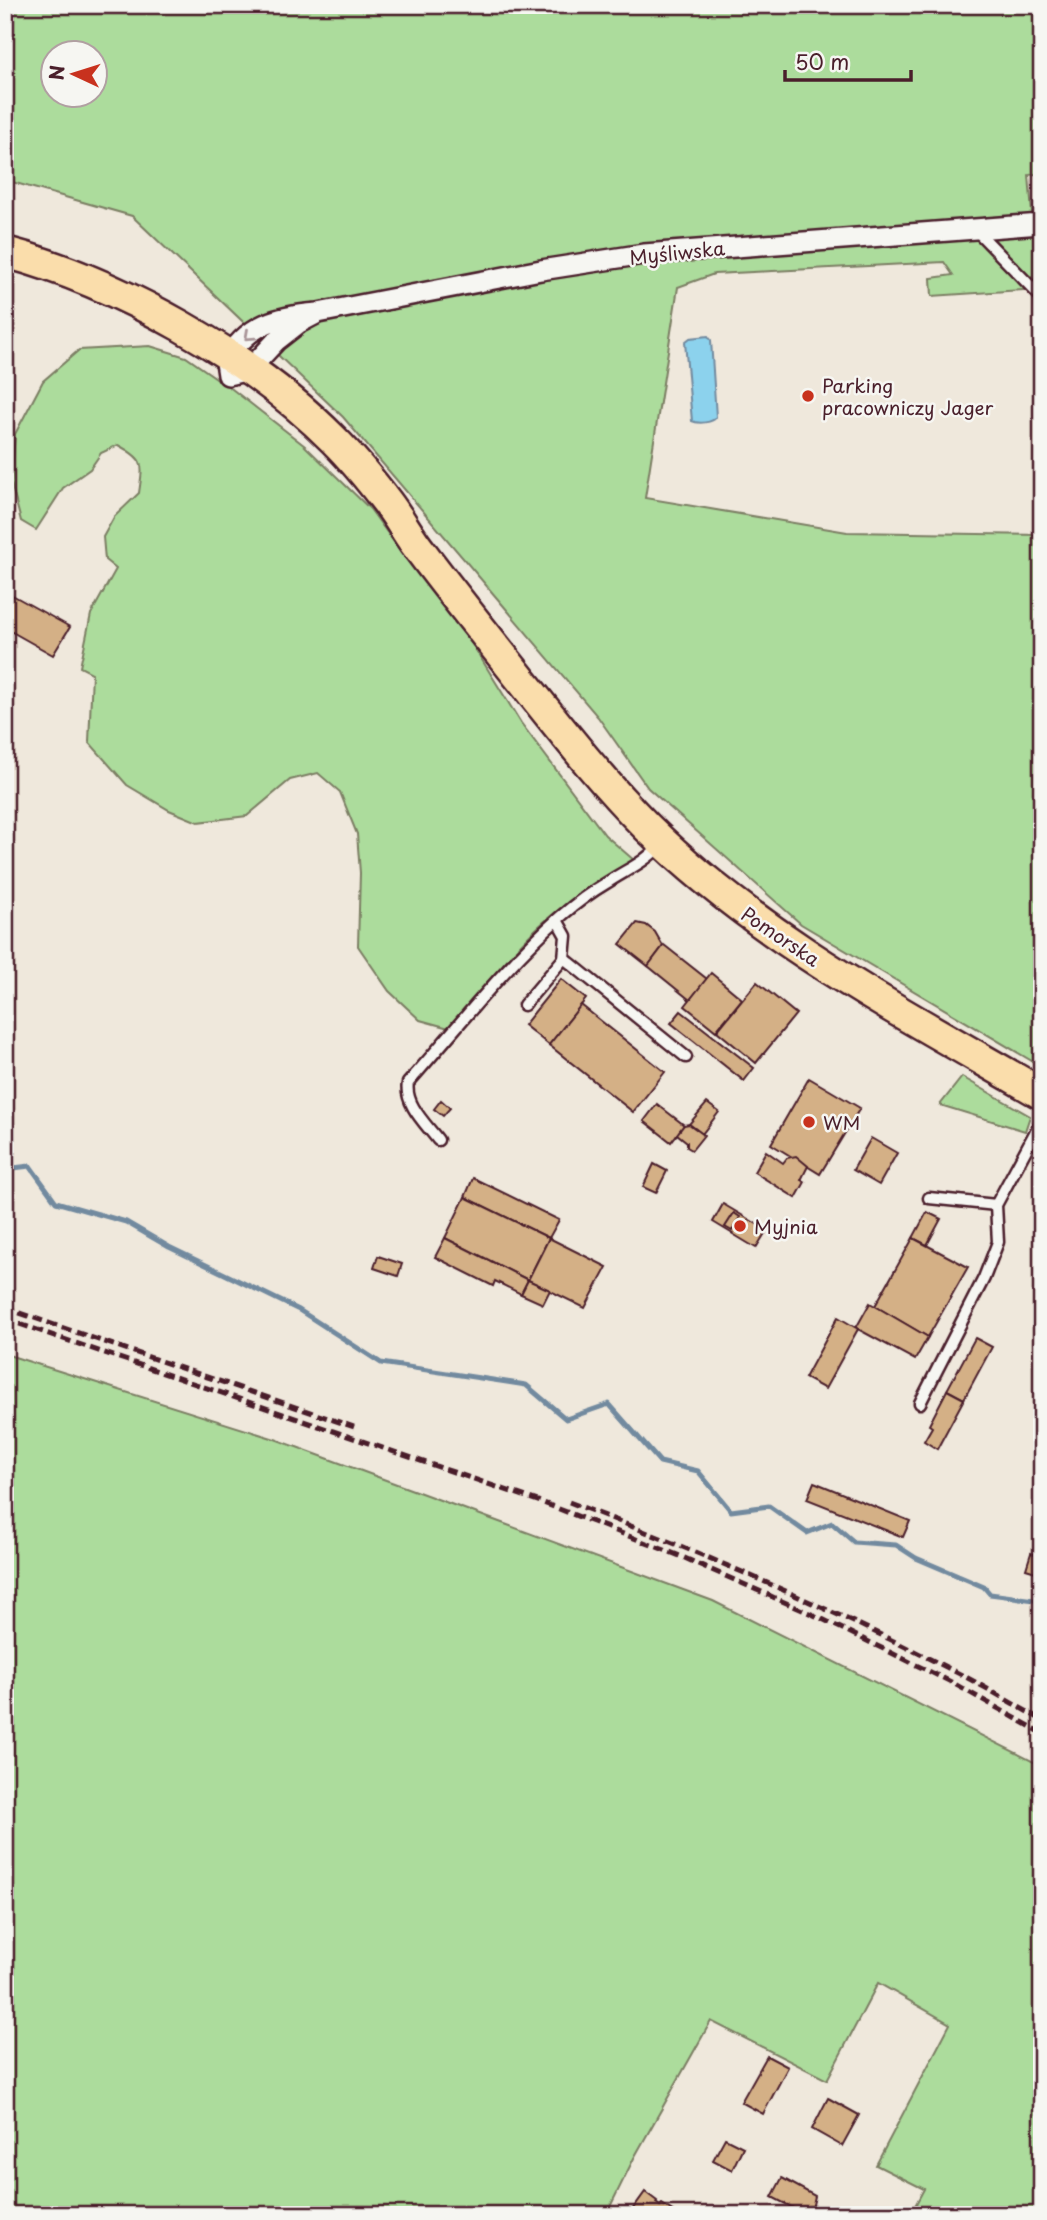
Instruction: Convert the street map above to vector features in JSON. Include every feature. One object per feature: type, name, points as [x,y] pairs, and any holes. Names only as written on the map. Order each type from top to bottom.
[{"type":"main road","points":[[5,252],[63,271],[132,301],[236,367]]},
{"type":"main road","points":[[5,269],[50,283],[107,307],[180,345],[236,367]]},
{"type":"main road","name":"Pomorska","points":[[236,367],[271,407],[322,450],[419,550],[603,780],[663,842],[725,897],[787,942],[1042,1094]]},
{"type":"street","name":"Myśliwska","points":[[236,367],[261,325],[284,316],[318,313],[541,270],[644,254],[1041,224]]},
{"type":"lane","points":[[976,230],[1041,297],[1042,307]]},
{"type":"lane","points":[[438,1140],[411,1103],[407,1091],[408,1083],[506,970],[557,920],[605,883],[650,857],[663,842]]},
{"type":"lane","points":[[524,1005],[564,958],[566,936],[557,920]]},
{"type":"lane","points":[[564,958],[686,1057]]},
{"type":"lane","points":[[920,1403],[989,1265],[998,1242],[996,1205],[1042,1120]]},
{"type":"lane","points":[[929,1198],[996,1205]]},
{"type":"green space","points":[[5,5],[1042,5],[1042,173],[1029,175],[1038,289],[932,296],[931,278],[953,275],[944,262],[714,274],[678,287],[645,498],[847,532],[1042,535],[1042,1067],[801,924],[648,788],[598,717],[343,417],[132,216],[5,180]]},
{"type":"green space","points":[[150,346],[186,357],[232,389],[305,446],[370,509],[461,626],[521,723],[605,835],[635,861],[576,896],[536,929],[449,1028],[420,1020],[389,991],[358,946],[360,873],[357,834],[340,792],[318,773],[290,780],[247,816],[198,822],[169,810],[127,785],[89,742],[92,673],[80,667],[91,614],[116,569],[105,560],[103,537],[114,517],[139,493],[140,464],[134,455],[118,445],[101,453],[90,469],[63,488],[36,530],[21,521],[11,483],[15,434],[43,381],[79,350]]},
{"type":"green space","points":[[962,1077],[1030,1116],[1025,1131],[940,1105]]},
{"type":"green space","points":[[5,1354],[275,1439],[713,1601],[1042,1766],[1042,2215],[910,2215],[924,2189],[876,2165],[950,2024],[878,1983],[827,2080],[711,2021],[634,2158],[606,2215],[5,2215]]},
{"type":"water","points":[[708,336],[711,340],[716,417],[709,422],[698,422],[692,421],[685,342],[690,338]]},
{"type":"building","points":[[5,591],[70,627],[53,655],[5,628]]},
{"type":"building","points":[[637,923],[646,925],[655,932],[663,946],[648,966],[620,944]]},
{"type":"building","points":[[664,945],[707,979],[690,1000],[648,966]]},
{"type":"building","points":[[711,973],[742,999],[716,1031],[685,1006]]},
{"type":"building","points":[[561,979],[586,999],[549,1045],[524,1025]]},
{"type":"building","points":[[757,982],[796,1014],[756,1063],[717,1031]]},
{"type":"building","points":[[581,1005],[665,1072],[633,1112],[549,1045]]},
{"type":"building","points":[[681,1011],[754,1068],[744,1081],[671,1023]]},
{"type":"building","points":[[809,1078],[860,1108],[820,1174],[771,1144]]},
{"type":"building","points":[[441,1100],[450,1108],[443,1116],[434,1109]]},
{"type":"building","points":[[707,1103],[719,1112],[702,1134],[689,1124]]},
{"type":"building","points":[[657,1104],[684,1125],[671,1142],[644,1121]]},
{"type":"building","points":[[689,1124],[704,1135],[692,1150],[677,1134],[684,1125]]},
{"type":"building","points":[[871,1138],[897,1153],[879,1185],[853,1170]]},
{"type":"building","points":[[766,1151],[783,1163],[787,1158],[796,1156],[808,1166],[801,1180],[805,1182],[796,1198],[754,1172]]},
{"type":"building","points":[[654,1164],[667,1171],[656,1193],[643,1187]]},
{"type":"building","points":[[473,1178],[559,1220],[549,1238],[465,1197]]},
{"type":"building","points":[[465,1197],[549,1238],[528,1280],[445,1238]]},
{"type":"building","name":"Myjnia","points":[[723,1204],[767,1230],[756,1248],[713,1222]]},
{"type":"building","points":[[927,1212],[941,1219],[927,1245],[913,1238]]},
{"type":"building","points":[[734,1213],[740,1217],[732,1231],[725,1227]]},
{"type":"building","points":[[445,1238],[528,1280],[521,1294],[495,1281],[493,1286],[435,1257]]},
{"type":"building","points":[[549,1238],[607,1267],[585,1308],[528,1280]]},
{"type":"building","points":[[913,1238],[968,1267],[928,1337],[875,1306]]},
{"type":"building","points":[[378,1256],[402,1264],[398,1276],[374,1268]]},
{"type":"building","points":[[528,1280],[550,1290],[543,1304],[521,1294]]},
{"type":"building","points":[[870,1303],[928,1337],[915,1360],[856,1328]]},
{"type":"building","points":[[838,1317],[858,1329],[825,1389],[805,1378]]},
{"type":"building","points":[[975,1338],[992,1347],[964,1399],[947,1390]]},
{"type":"building","points":[[947,1390],[964,1399],[937,1449],[924,1441]]},
{"type":"building","points":[[814,1482],[910,1521],[903,1537],[807,1499]]},
{"type":"building","points":[[1039,1549],[1042,1550],[1042,1574],[1026,1569],[1031,1553],[1038,1555]]},
{"type":"building","points":[[767,2056],[788,2067],[763,2114],[741,2102]]},
{"type":"building","points":[[828,2098],[859,2115],[842,2146],[812,2129]]},
{"type":"building","points":[[725,2138],[743,2147],[732,2170],[713,2160]]},
{"type":"building","points":[[782,2178],[815,2196],[812,2209],[808,2209],[805,2214],[772,2197]]},
{"type":"building","points":[[645,2192],[660,2206],[662,2204],[674,2212],[672,2215],[639,2215],[632,2210]]},
{"type":"waterway","points":[[5,1169],[30,1166],[56,1202],[126,1222],[169,1247],[299,1310],[381,1363],[526,1385],[566,1419],[609,1404],[660,1462],[698,1471],[731,1511],[769,1506],[807,1533],[832,1523],[854,1542],[896,1545],[916,1558],[984,1587],[990,1594],[1042,1601]]},
{"type":"railway","points":[[5,1308],[354,1427]]},
{"type":"railway","points":[[5,1319],[541,1502],[680,1556],[816,1616],[951,1682],[1042,1733]]},
{"type":"railway","points":[[569,1502],[667,1540],[907,1647],[1042,1720]]},
{"type":"place","name":"Parking pracowniczy Jager","points":[[808,396]]},
{"type":"place","name":"WM","points":[[809,1122]]},
{"type":"place","name":"Myjnia","points":[[740,1226]]}]
